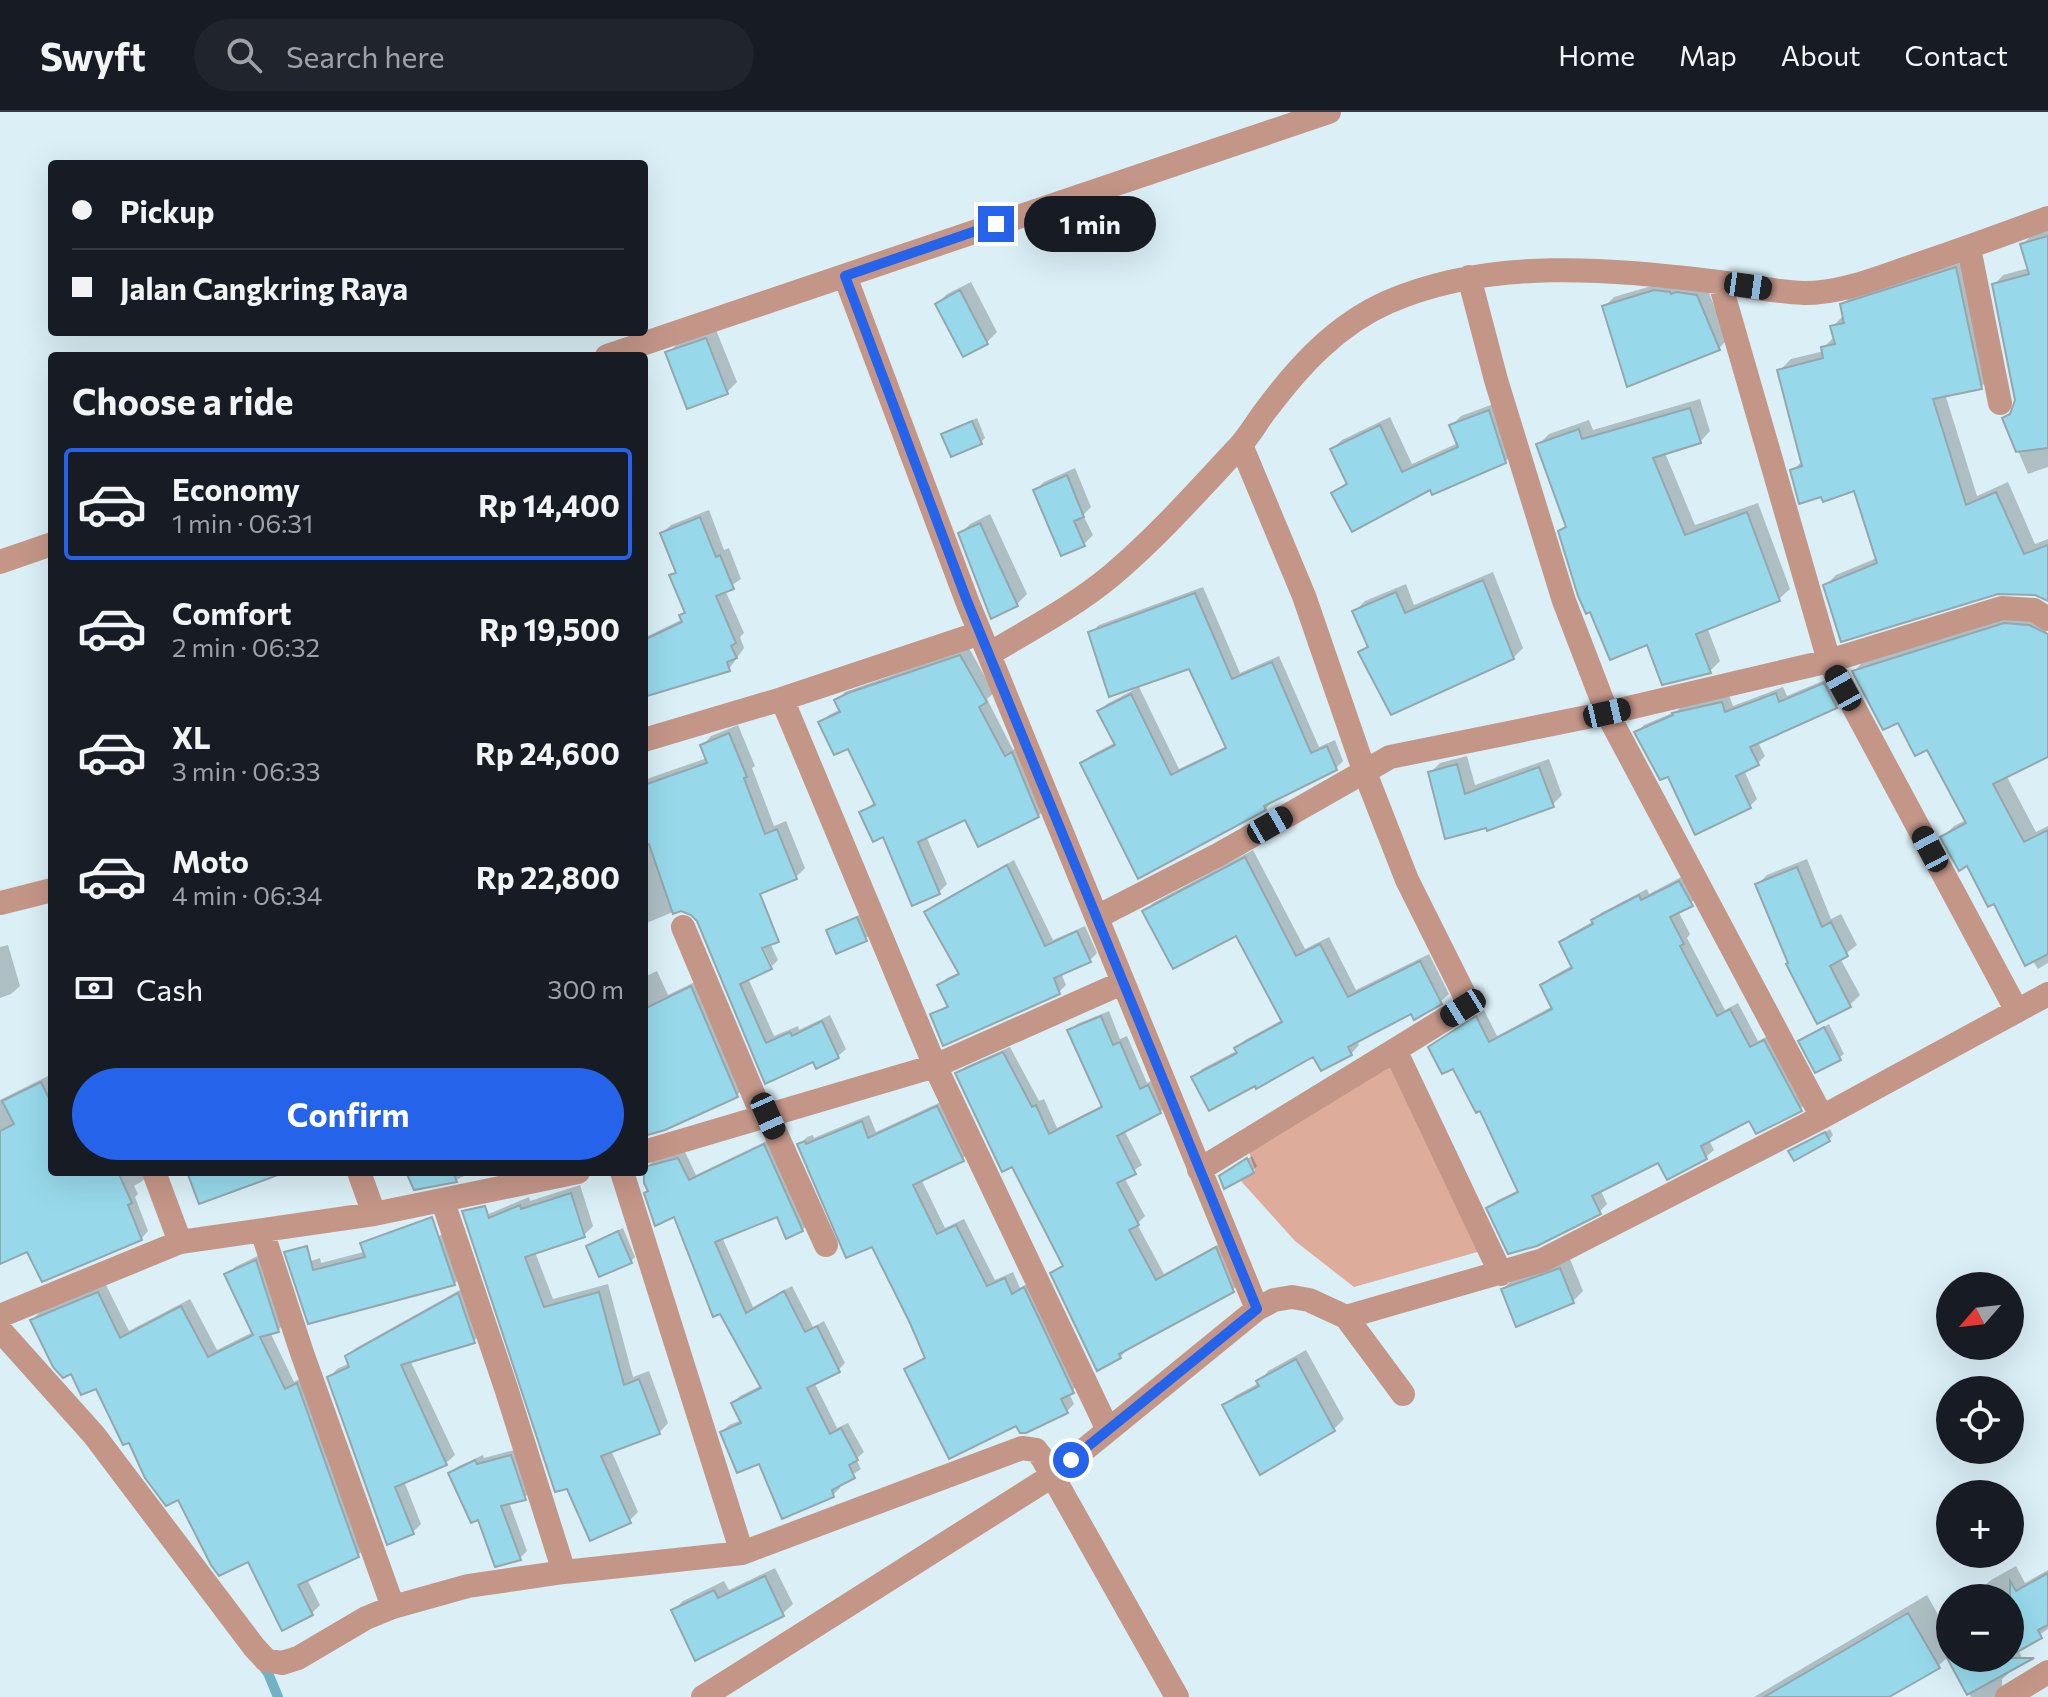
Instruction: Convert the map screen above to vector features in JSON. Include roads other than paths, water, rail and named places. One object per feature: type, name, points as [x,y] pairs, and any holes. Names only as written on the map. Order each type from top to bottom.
[{"type":"street","points":[[619,352],[1329,112]]},
{"type":"street","points":[[648,739],[985,643],[1072,604],[1112,575],[1154,537],[1241,445],[1299,367],[1326,342],[1358,318],[1421,289],[1469,277],[1555,270],[1611,272],[1804,293],[1837,289],[1969,248],[2048,218]]},
{"type":"street","points":[[1969,248],[2000,403]]},
{"type":"street","points":[[845,276],[985,643],[1257,1309]]},
{"type":"street","points":[[1469,277],[1505,409],[1564,601],[1607,713],[1822,1117]]},
{"type":"street","points":[[1720,283],[1829,661],[2017,1011]]},
{"type":"street","points":[[1199,1170],[1463,1008],[1467,1000],[1407,880],[1364,770],[1304,596],[1241,445]]},
{"type":"street","points":[[0,562],[48,545]]},
{"type":"street","points":[[1097,917],[1218,855],[1390,757],[1607,713],[1829,661],[2002,608],[2034,610],[2048,619]]},
{"type":"street","points":[[782,699],[935,1066],[1108,1430]]},
{"type":"street","points":[[0,903],[48,894]]},
{"type":"street","points":[[683,927],[765,1116],[826,1245]]},
{"type":"street","points":[[648,1151],[935,1066],[1122,983]]},
{"type":"street","points":[[1346,1317],[1501,1274],[1560,1251],[1822,1117],[2048,994]]},
{"type":"street","points":[[1395,1050],[1501,1274]]},
{"type":"street","points":[[155,1176],[180,1242]]},
{"type":"street","points":[[360,1176],[374,1214]]},
{"type":"street","points":[[0,1316],[180,1242],[443,1202],[557,1176]]},
{"type":"street","points":[[623,1176],[742,1553]]},
{"type":"street","points":[[443,1202],[564,1572]]},
{"type":"street","points":[[262,1231],[393,1607]]},
{"type":"street","points":[[703,1697],[1052,1476],[1257,1309],[1274,1300],[1292,1297],[1319,1303],[1346,1317],[1403,1394]]},
{"type":"street","points":[[0,1330],[94,1435],[266,1660],[282,1663],[298,1658],[337,1633],[393,1607],[468,1586],[564,1572],[742,1553],[1022,1448],[1036,1450],[1177,1697]]},
{"type":"street","points":[[2007,1697],[2048,1672]]},
{"type":"waterway","points":[[260,1662],[278,1697]]}]
